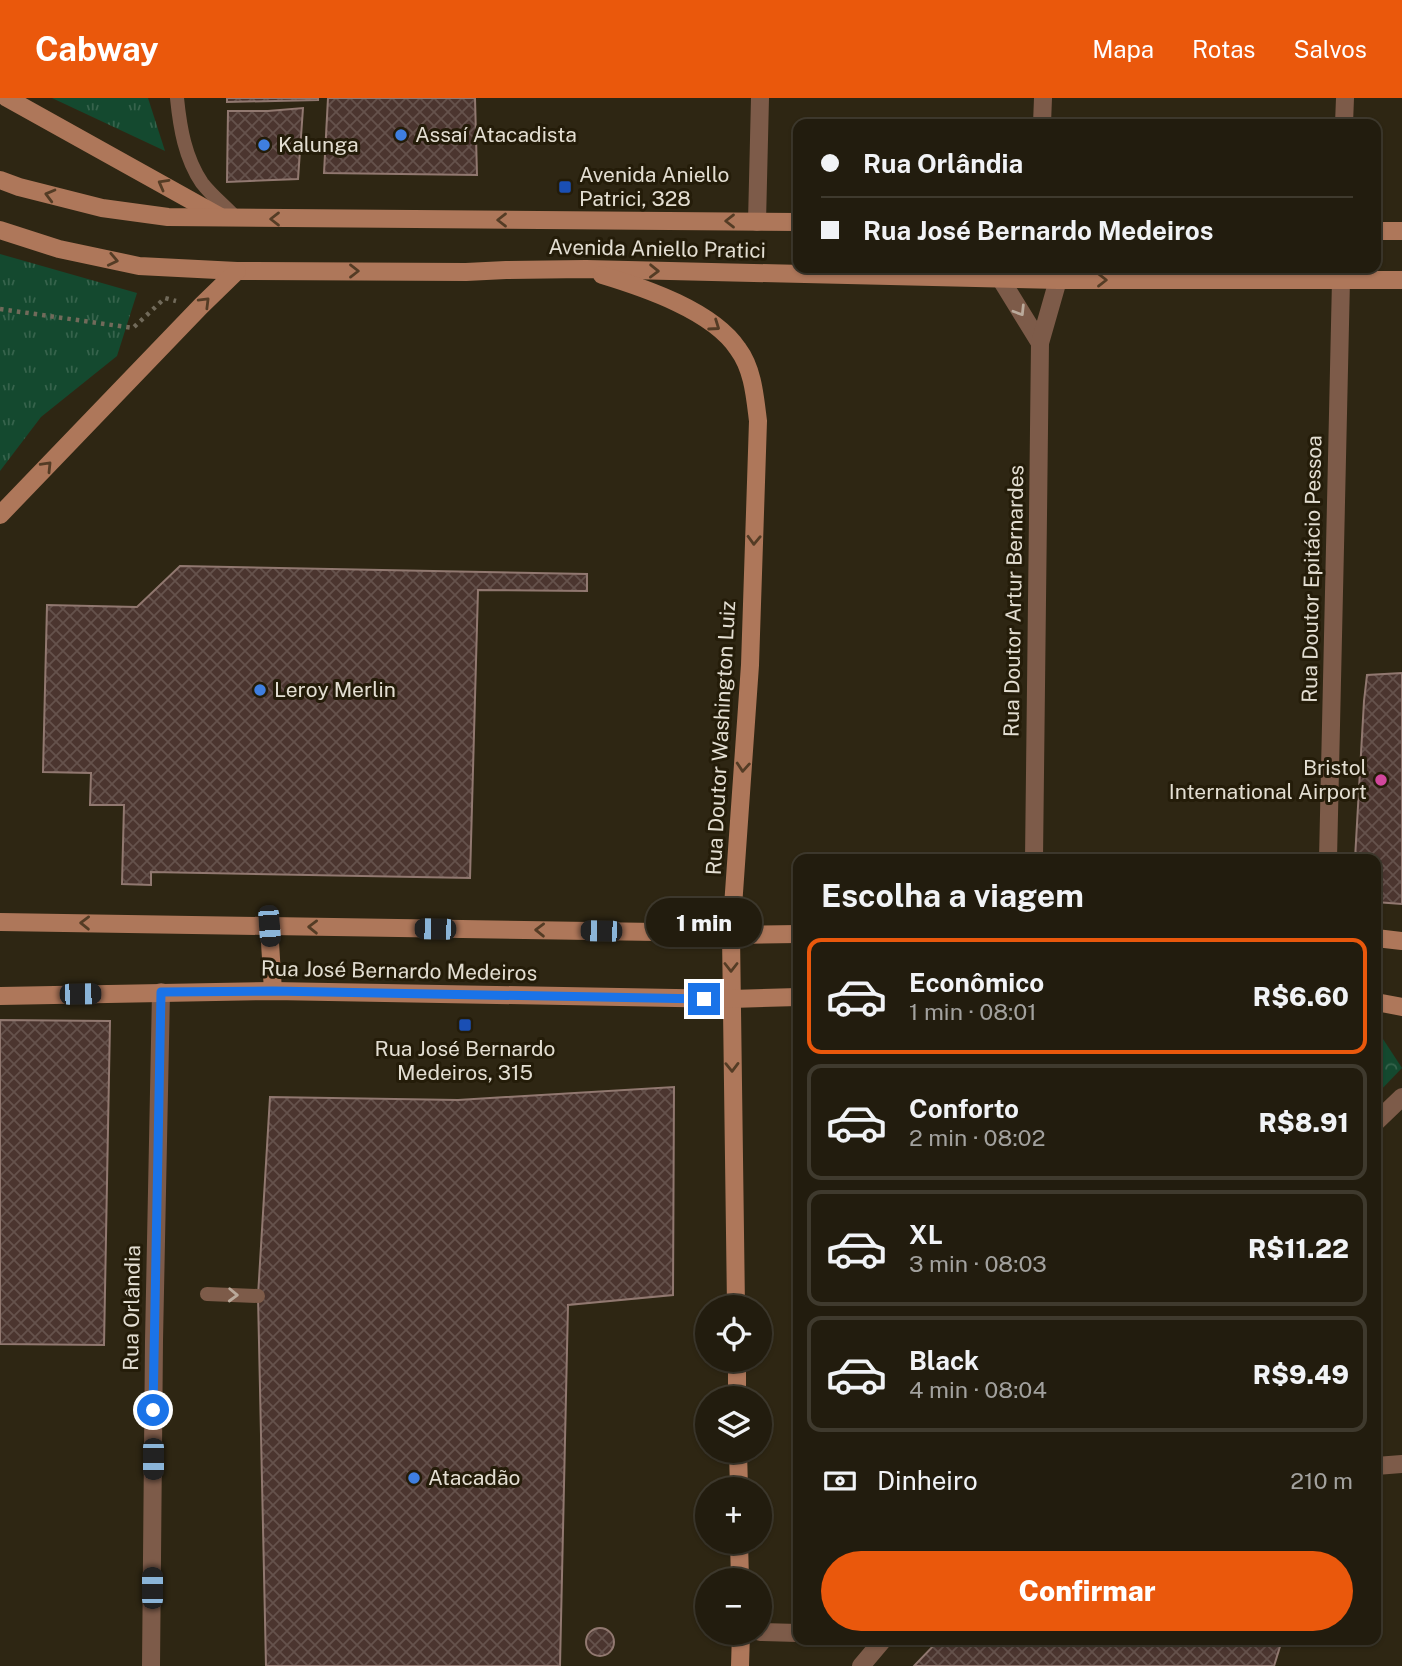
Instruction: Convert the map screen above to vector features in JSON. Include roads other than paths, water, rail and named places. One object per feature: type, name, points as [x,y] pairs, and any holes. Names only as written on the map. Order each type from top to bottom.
[{"type":"main road","points":[[7,98],[230,218]]},
{"type":"main road","name":"Avenida Aniello Pratici","points":[[0,180],[102,208],[168,217],[793,222]]},
{"type":"main road","name":"Avenida Aniello Pratici","points":[[0,230],[60,249],[139,266],[237,271],[466,272],[586,269],[1058,280],[1402,280]]},
{"type":"main road","points":[[1381,231],[1402,231]]},
{"type":"main road","name":"Rua Doutor Washington Luiz","points":[[586,269],[690,309],[722,330],[739,349],[755,395],[758,421],[750,665],[731,935],[736,1295]]},
{"type":"main road","points":[[0,515],[237,271]]},
{"type":"main road","name":"Rua José Bernardo Medeiros","points":[[0,922],[793,934]]},
{"type":"main road","points":[[269,926],[273,991]]},
{"type":"main road","points":[[1381,939],[1402,941]]},
{"type":"main road","name":"Rua José Bernardo Medeiros","points":[[0,996],[273,991],[476,996],[793,997]]},
{"type":"main road","points":[[1381,1003],[1402,1007]]},
{"type":"main road","points":[[740,1666],[741,1645]]},
{"type":"street","points":[[757,222],[760,98]]},
{"type":"street","points":[[1042,119],[1043,98]]},
{"type":"street","points":[[1345,98],[1345,119]]},
{"type":"street","points":[[1000,278],[1040,343]]},
{"type":"street","name":"Rua Doutor Artur Bernardes","points":[[1034,854],[1040,343],[1058,280]]},
{"type":"street","name":"Rua Doutor Epitácio Pessoa","points":[[1328,854],[1341,280]]},
{"type":"street","name":"Rua Orlândia","points":[[151,1666],[153,1341],[161,992]]},
{"type":"street","points":[[1381,1117],[1402,1097]]},
{"type":"street","points":[[1381,1466],[1402,1464]]},
{"type":"street","points":[[772,1632],[793,1633]]},
{"type":"street","points":[[862,1666],[879,1645]]},
{"type":"lane","points":[[177,98],[184,143],[196,173],[230,218]]},
{"type":"lane","points":[[207,1294],[258,1296]]},
{"type":"place","name":"Assaí Atacadista","points":[[401,135]]},
{"type":"place","name":"Kalunga","points":[[264,145]]},
{"type":"place","name":"Avenida Aniello Patrici, 328","points":[[565,187]]},
{"type":"place","name":"Leroy Merlin","points":[[260,690]]},
{"type":"place","name":"Bristol International Airport","points":[[1381,780]]},
{"type":"place","name":"Rua José Bernardo Medeiros, 315","points":[[465,1025]]},
{"type":"place","name":"Atacadão","points":[[414,1478]]}]
